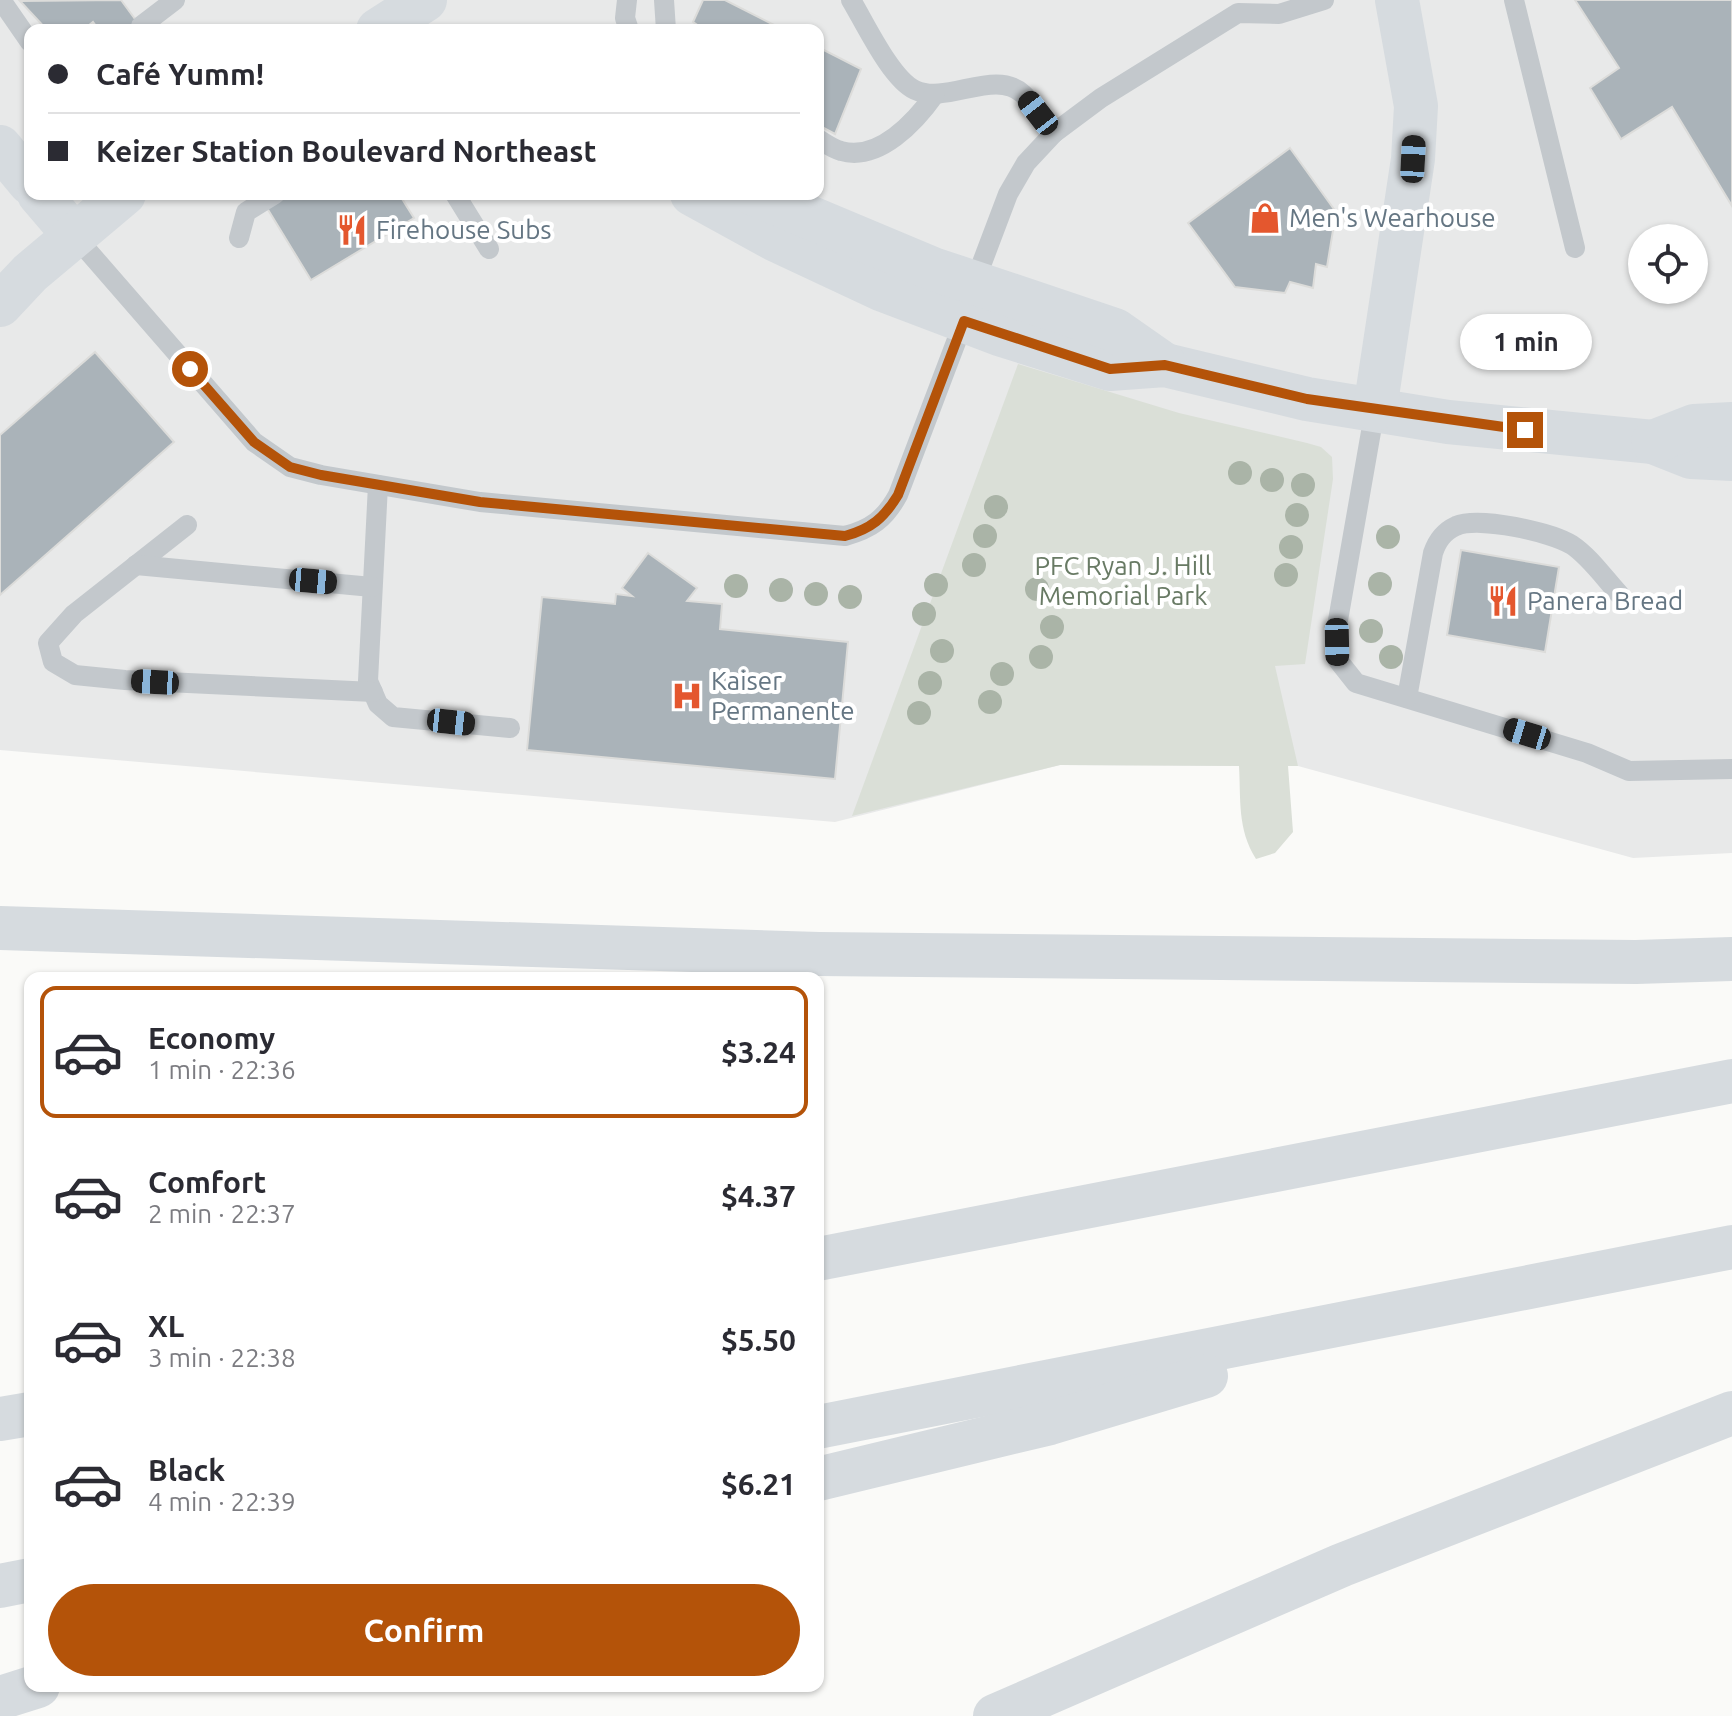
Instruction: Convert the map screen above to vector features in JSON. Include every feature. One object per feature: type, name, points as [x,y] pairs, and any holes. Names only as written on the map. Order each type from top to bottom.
[{"type":"main road","points":[[402,0],[436,24]]},
{"type":"main road","points":[[387,24],[425,0]]},
{"type":"main road","points":[[1375,409],[1413,159],[1416,106],[1397,0]]},
{"type":"main road","points":[[0,147],[24,176]]},
{"type":"main road","points":[[44,200],[74,235]]},
{"type":"main road","points":[[0,305],[30,273],[117,200]]},
{"type":"main road","points":[[704,200],[829,265],[969,302],[1115,330],[1165,365],[1307,399],[1448,422],[1653,442],[1691,457],[1732,459]]},
{"type":"main road","points":[[766,200],[969,302]]},
{"type":"main road","points":[[1653,442],[1694,426],[1732,424]]},
{"type":"main road","points":[[0,928],[819,954],[1636,962],[1732,959]]},
{"type":"main road","points":[[824,1258],[1732,1081]]},
{"type":"main road","points":[[824,1426],[1732,1247]]},
{"type":"main road","points":[[824,1478],[1050,1423],[1450,1302]]},
{"type":"main road","points":[[995,1716],[1342,1565],[1732,1413]]},
{"type":"main road","points":[[0,1419],[24,1415]]},
{"type":"main road","points":[[0,1586],[24,1581]]},
{"type":"main road","points":[[0,1698],[24,1690]]},
{"type":"lane","points":[[1,0],[24,33]]},
{"type":"lane","points":[[144,24],[175,0]]},
{"type":"lane","points":[[627,0],[627,24]]},
{"type":"lane","points":[[664,0],[666,24]]},
{"type":"lane","points":[[851,0],[894,70],[914,90],[935,94],[993,85],[1021,92],[1054,133]]},
{"type":"lane","points":[[74,235],[254,442],[290,467],[480,502],[845,536],[868,530],[887,514],[898,495],[1008,194],[1026,163],[1054,133],[1101,98],[1238,13],[1279,14],[1324,0]]},
{"type":"lane","points":[[1514,0],[1575,248]]},
{"type":"lane","points":[[824,142],[841,151],[862,152],[916,121],[935,94]]},
{"type":"lane","points":[[239,238],[246,212],[265,200]]},
{"type":"lane","points":[[459,200],[489,249]]},
{"type":"lane","points":[[1375,409],[1337,626],[1337,659],[1356,683],[1587,753],[1629,771],[1732,769]]},
{"type":"lane","points":[[378,485],[368,681],[378,704],[393,717],[510,728]]},
{"type":"lane","points":[[1407,698],[1433,553],[1438,539],[1455,526],[1470,522],[1543,532],[1573,546],[1620,595]]},
{"type":"lane","points":[[187,525],[74,614],[48,643],[53,662],[75,675],[125,680],[373,692]]},
{"type":"lane","points":[[136,565],[372,587]]},
{"type":"shaded area","points":[[0,0],[1732,0],[1732,853],[1633,858],[1298,766],[1060,765],[835,822],[0,750]]},
{"type":"green space","name":"PFC Ryan J. Hill Memorial Park","points":[[1018,364],[1179,413],[1321,447],[1332,457],[1333,479],[1305,664],[1275,666],[1298,766],[1288,766],[1293,832],[1275,853],[1256,859],[1250,848],[1241,814],[1239,766],[1060,765],[852,816]]},
{"type":"building","points":[[121,0],[139,24],[41,24],[20,1]]},
{"type":"building","points":[[703,0],[725,0],[772,24],[696,24],[693,22]]},
{"type":"building","points":[[1575,0],[1732,0],[1732,206],[1672,107],[1621,139],[1590,88],[1619,68]]},
{"type":"building","points":[[824,50],[861,69],[835,134],[824,128]]},
{"type":"building","name":"Men's Wearhouse","points":[[1290,148],[1336,212],[1327,267],[1316,264],[1313,288],[1290,282],[1285,293],[1235,287],[1188,223]]},
{"type":"building","points":[[280,200],[403,200],[414,218],[311,280],[267,208]]},
{"type":"building","points":[[95,352],[174,442],[0,595],[0,435]]},
{"type":"building","name":"Panera Bread","points":[[1461,550],[1559,567],[1545,652],[1447,635]]},
{"type":"building","name":"Kaiser Permanente","points":[[648,553],[697,588],[687,601],[722,604],[720,629],[848,642],[835,779],[527,750],[542,597],[615,604],[616,594],[632,596],[622,588]]},
{"type":"place","name":"Men's Wearhouse","points":[[1265,218]]},
{"type":"place","name":"Firehouse Subs","points":[[352,230]]},
{"type":"place","name":"Panera Bread","points":[[1503,601]]},
{"type":"place","name":"Kaiser Permanente","points":[[687,696]]},
{"type":"route","points":[[190,369],[254,442],[290,467],[321,475],[480,502],[845,536],[868,530],[887,514],[898,495],[964,321],[1110,369],[1165,365],[1307,399],[1448,422],[1525,430]]}]
